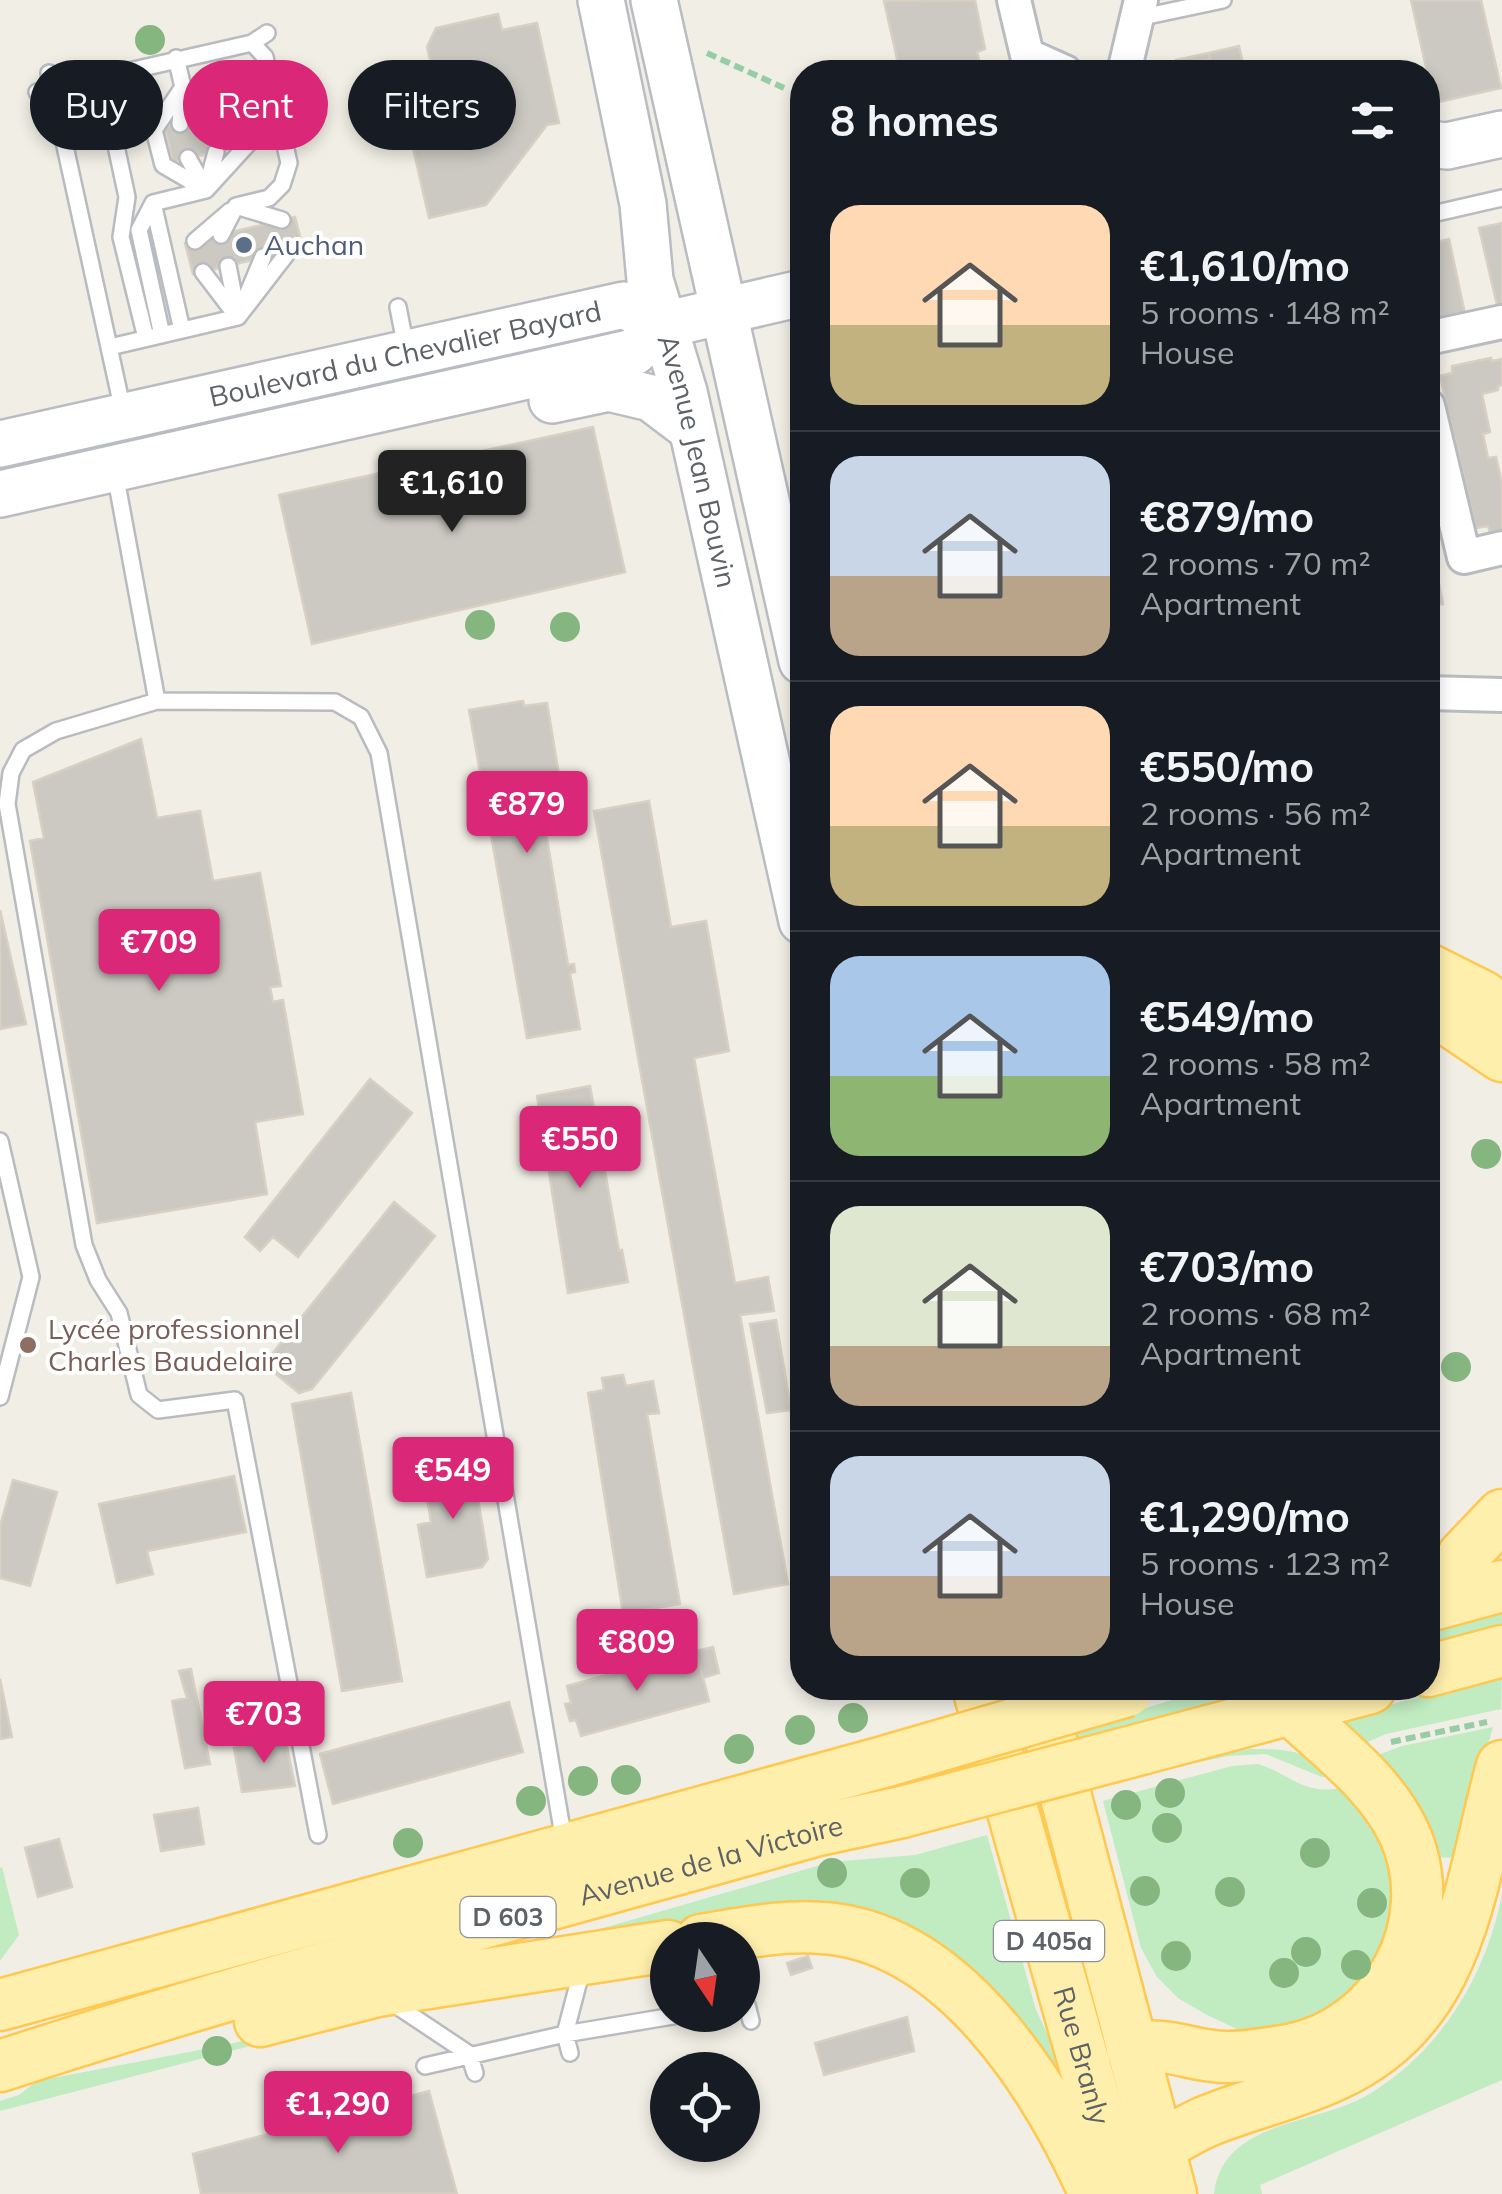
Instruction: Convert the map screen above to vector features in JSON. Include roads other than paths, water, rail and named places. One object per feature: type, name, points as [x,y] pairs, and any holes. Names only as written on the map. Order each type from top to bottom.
[{"type":"main road","points":[[1440,974],[1502,1011]]},
{"type":"main road","points":[[1440,1014],[1502,1056]]},
{"type":"main road","points":[[1440,1593],[1463,1556],[1502,1515]]},
{"type":"main road","points":[[1440,1602],[1502,1586]]},
{"type":"main road","points":[[1440,1668],[1502,1650]]},
{"type":"main road","name":"Rue Branly","points":[[981,1700],[1121,2194]]},
{"type":"main road","name":"Rue Branly","points":[[1040,1700],[1164,2170]]},
{"type":"main road","name":"Avenue de la Victoire","points":[[9,2005],[1099,1700]]},
{"type":"main road","name":"Avenue de la Victoire","points":[[0,2066],[116,2028],[818,1830],[902,1812],[1327,1700]]},
{"type":"main road","points":[[1132,2049],[1153,2044],[1228,2058],[1293,2049],[1335,2034],[1363,2014],[1384,1992],[1404,1960],[1417,1918],[1416,1876],[1404,1833],[1362,1774],[1292,1710]]},
{"type":"main road","points":[[1164,2170],[1205,2122],[1337,2075],[1377,2052],[1427,2001],[1462,1927],[1500,1743]]},
{"type":"main road","points":[[760,1930],[825,1928],[874,1940],[926,1966],[974,2004],[1036,2083],[1070,2139],[1095,2194]]},
{"type":"main road","points":[[116,2028],[240,2026],[378,1991],[650,1949]]},
{"type":"street","name":"Avenue Jean Bouvin","points":[[601,0],[643,204],[650,280],[692,428],[790,867]]},
{"type":"street","name":"Avenue Jean Bouvin","points":[[654,0],[790,606]]},
{"type":"street","points":[[1014,0],[1026,54],[1039,60]]},
{"type":"street","points":[[1127,60],[1140,9]]},
{"type":"street","points":[[1440,145],[1502,134]]},
{"type":"street","points":[[663,326],[790,296]]},
{"type":"street","name":"Boulevard du Chevalier Bayard","points":[[0,444],[624,306],[663,326],[634,352],[0,494]]},
{"type":"street","points":[[1440,335],[1502,322]]},
{"type":"street","name":"Boulevard du Chevalier Bayard","points":[[180,454],[313,451],[608,388],[652,398],[692,428]]},
{"type":"street","points":[[1440,496],[1464,557],[1502,548]]},
{"type":"street","points":[[1440,693],[1502,694]]},
{"type":"lane","points":[[1140,9],[1223,0]]},
{"type":"lane","points":[[163,61],[252,43],[267,33]]},
{"type":"lane","points":[[195,240],[236,206],[269,198],[282,185],[289,163],[265,57],[252,43]]},
{"type":"lane","points":[[176,58],[183,86],[180,124]]},
{"type":"lane","points":[[183,86],[154,130],[162,165],[206,190]]},
{"type":"lane","points":[[62,150],[124,416]]},
{"type":"lane","points":[[117,150],[127,198],[121,237],[154,337]]},
{"type":"lane","points":[[154,337],[139,230],[153,203],[206,190],[243,150]]},
{"type":"lane","points":[[206,190],[216,152]]},
{"type":"lane","points":[[188,158],[206,190]]},
{"type":"lane","points":[[1440,212],[1502,198]]},
{"type":"lane","points":[[153,203],[182,330]]},
{"type":"lane","points":[[236,206],[282,220]]},
{"type":"lane","points":[[236,206],[256,226]]},
{"type":"lane","points":[[220,235],[236,206]]},
{"type":"lane","points":[[110,347],[238,317],[289,251]]},
{"type":"lane","points":[[238,317],[263,257]]},
{"type":"lane","points":[[228,266],[238,317]]},
{"type":"lane","points":[[202,272],[238,317]]},
{"type":"lane","points":[[398,308],[407,353]]},
{"type":"lane","points":[[114,469],[157,702]]},
{"type":"lane","points":[[318,1834],[235,1400],[158,1410],[139,1395],[119,1313],[98,1280],[84,1244],[7,804],[11,773],[24,750],[56,731],[157,702],[335,702],[361,717],[379,753],[566,1851]]},
{"type":"lane","points":[[0,1141],[32,1277],[5,1361],[0,1397]]},
{"type":"lane","points":[[570,2053],[564,2034],[583,1960]]},
{"type":"lane","points":[[378,1991],[408,2016],[470,2054],[475,2073]]},
{"type":"lane","points":[[425,2066],[564,2034],[650,2020]]},
{"type":"lane","points":[[657,2032],[658,2036]]},
{"type":"place","name":"Auchan","points":[[244,245]]},
{"type":"place","name":"Lycée professionnel Charles Baudelaire","points":[[28,1345]]}]
